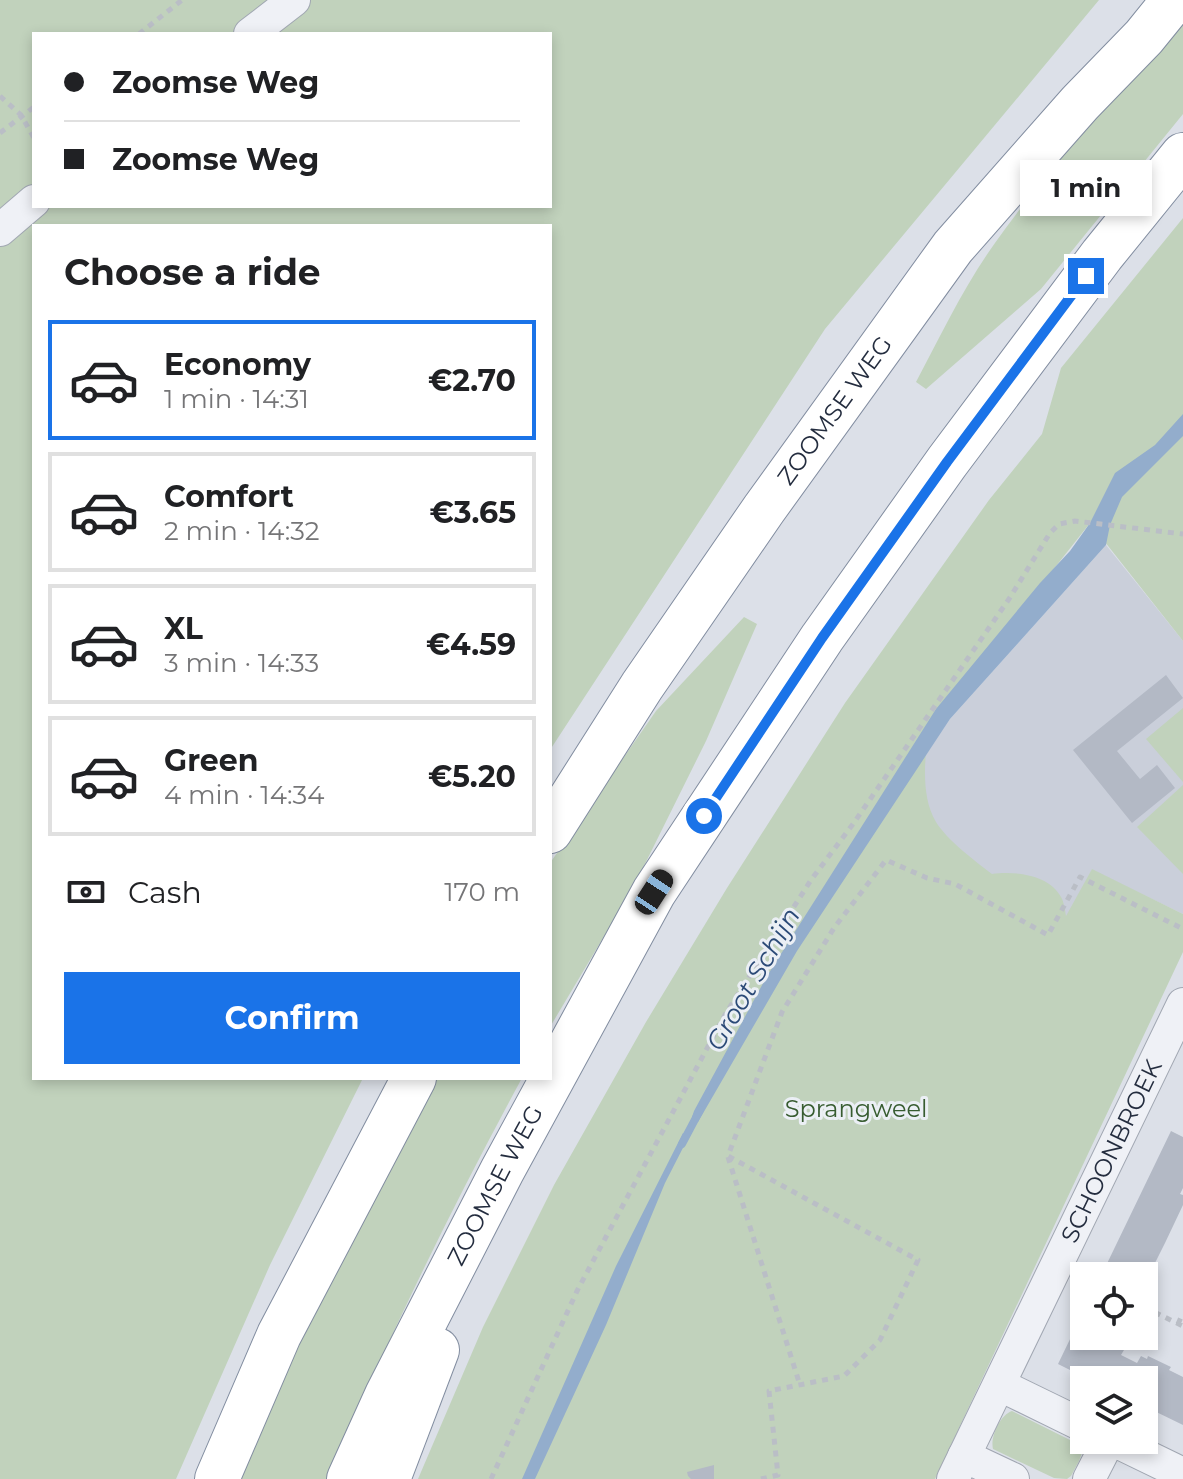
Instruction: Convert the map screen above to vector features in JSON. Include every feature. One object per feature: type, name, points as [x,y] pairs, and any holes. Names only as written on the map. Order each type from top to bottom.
[{"type":"highway","name":"ZOOMSE WEG","points":[[552,828],[642,686],[764,509],[953,247],[1170,6]]},
{"type":"highway","name":"ZOOMSE WEG","points":[[552,1079],[654,892],[822,638],[1032,348],[1183,155]]},
{"type":"highway","points":[[217,1479],[279,1335],[413,1080]]},
{"type":"highway","name":"ZOOMSE WEG","points":[[349,1479],[387,1395],[552,1080]]},
{"type":"highway","points":[[388,1479],[502,1171]]},
{"type":"street","points":[[253,32],[294,0]]},
{"type":"street","points":[[0,230],[32,203]]},
{"type":"street","name":"SCHOONBROEK","points":[[959,1468],[1183,1004]]},
{"type":"street","points":[[1000,1385],[1070,1419]]},
{"type":"street","points":[[1089,1479],[1103,1454]]},
{"type":"street","points":[[1141,1454],[1183,1474]]},
{"type":"street","points":[[959,1468],[1013,1479]]},
{"type":"path","points":[[142,32],[182,0]]},
{"type":"path","points":[[0,96],[21,115],[32,134]]},
{"type":"path","points":[[0,133],[32,108]]},
{"type":"path","points":[[491,1479],[577,1291],[726,1013],[811,880],[966,661],[1050,533],[1059,524],[1075,521],[1183,534]]},
{"type":"path","points":[[800,1385],[728,1156],[782,1012],[834,928],[886,860],[927,878],[955,884],[1048,935],[1080,877],[1183,929]]},
{"type":"path","points":[[728,1156],[918,1260],[880,1340],[844,1376],[769,1391],[778,1475],[761,1479]]},
{"type":"path","points":[[1158,1314],[1180,1325],[1183,1313]]},
{"type":"shaded area","points":[[1106,545],[1183,641],[1183,914],[1092,870],[1059,931],[877,828],[950,719]]},
{"type":"green space","points":[[0,0],[1099,0],[825,329],[552,747],[552,224],[32,224],[32,1080],[362,1080],[270,1265],[176,1479],[0,1479]]},
{"type":"green space","points":[[1183,24],[1183,114],[1041,289],[926,389],[916,382],[973,276],[1016,214],[1085,130]]},
{"type":"green space","name":"Sprangweel","points":[[1183,218],[1183,641],[1090,523],[929,727],[925,775],[931,811],[947,836],[992,874],[1020,874],[1048,883],[1061,897],[1066,916],[1092,869],[1183,914],[1183,952],[935,1479],[418,1479],[483,1327],[554,1185],[646,1022],[727,888],[845,703],[989,500],[1042,434],[1061,368]]},
{"type":"green space","points":[[744,617],[757,624],[706,741],[634,886],[552,1024],[552,860],[656,711]]},
{"type":"green space","points":[[1183,708],[1183,782],[1146,739]]},
{"type":"green space","points":[[1183,785],[1183,874],[1137,827]]},
{"type":"green space","points":[[427,1080],[521,1080],[420,1276],[329,1479],[238,1479],[293,1351]]},
{"type":"green space","points":[[1012,1411],[1070,1440],[1070,1454],[1082,1454],[1071,1476],[1067,1479],[1054,1478],[993,1449],[997,1427]]},
{"type":"water","points":[[1183,414],[1183,436],[1122,497],[1110,525],[1106,545],[950,719],[797,951],[698,1122],[692,1117],[694,1111],[767,976],[936,709],[1070,551],[1090,523],[1115,473],[1155,445]]},
{"type":"water","points":[[683,1133],[688,1138],[665,1183],[606,1325],[535,1479],[522,1479],[616,1266]]},
{"type":"building","points":[[1166,675],[1183,698],[1117,751],[1140,779],[1157,765],[1175,788],[1132,823],[1073,750]]},
{"type":"building","points":[[1171,1131],[1183,1137],[1183,1188],[1180,1194],[1183,1195],[1183,1205],[1156,1262],[1108,1262]]},
{"type":"building","points":[[1070,1339],[1070,1350],[1124,1350],[1121,1355],[1137,1363],[1141,1356],[1147,1359],[1148,1356],[1171,1367],[1169,1370],[1183,1377],[1183,1425],[1158,1413],[1158,1366],[1070,1366],[1070,1370],[1058,1364]]},
{"type":"building","points":[[714,1465],[714,1479],[691,1479],[688,1476],[687,1472]]},
{"type":"waterway","name":"Groot Schijn","points":[[682,1144],[700,1110]]},
{"type":"route","points":[[704,816],[822,638],[947,462],[1086,276]]}]
